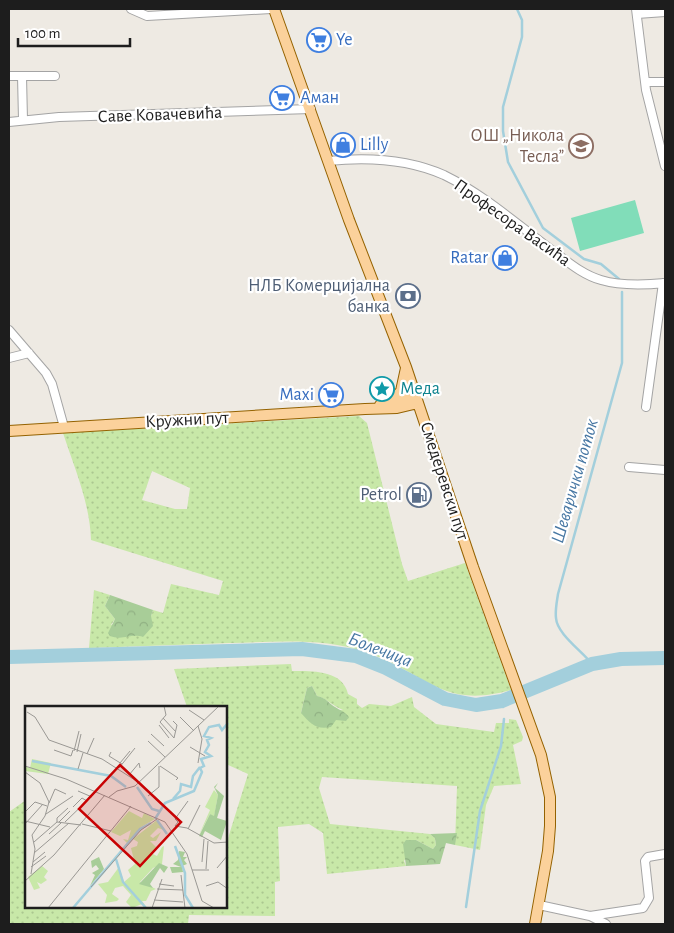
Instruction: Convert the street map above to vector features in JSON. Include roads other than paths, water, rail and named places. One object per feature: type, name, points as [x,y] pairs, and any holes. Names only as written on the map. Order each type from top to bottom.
[{"type":"main road","name":"Смедеревски пут","points":[[273,9],[406,367],[453,511],[541,755],[550,796],[550,839],[535,924]]},
{"type":"main road","points":[[406,367],[401,391],[394,405],[412,412],[425,422]]},
{"type":"main road","name":"Кружни пут","points":[[9,431],[365,409],[417,400]]},
{"type":"street","points":[[131,9],[147,16],[195,11],[273,9]]},
{"type":"street","points":[[665,12],[637,12],[645,82],[663,146],[665,166]]},
{"type":"street","points":[[9,76],[55,76]]},
{"type":"street","points":[[22,76],[23,120]]},
{"type":"street","points":[[645,82],[665,82]]},
{"type":"street","name":"Саве Ковачевића","points":[[9,122],[311,109]]},
{"type":"street","name":"Професора Васића","points":[[328,161],[356,158],[381,160],[428,169],[444,176],[484,200],[590,276],[613,283],[664,283]]},
{"type":"street","points":[[646,407],[664,283]]},
{"type":"street","points":[[9,330],[30,353],[52,384],[64,427]]},
{"type":"street","points":[[9,358],[30,353]]},
{"type":"street","points":[[629,467],[665,470]]},
{"type":"street","points":[[590,916],[643,908],[649,898],[644,862],[648,857],[665,854]]},
{"type":"street","points":[[539,905],[590,916],[606,924]]},
{"type":"waterway","name":"Шеварички поток","points":[[517,9],[522,20],[522,37],[503,107],[503,131],[508,162],[543,228],[584,259],[601,264],[619,279]]},
{"type":"waterway","name":"Шеварички поток","points":[[592,664],[557,624],[556,609],[558,594],[622,363],[622,292]]},
{"type":"waterway","name":"Болечица","points":[[9,657],[302,649],[356,656],[386,668],[445,699],[476,705],[502,701],[592,664],[621,659],[665,658]]},
{"type":"waterway","name":"Болечица","points":[[502,701],[503,707]]},
{"type":"waterway","points":[[466,907],[480,811],[501,746],[504,719]]},
{"type":"place","name":"Ye","points":[[319,40]]},
{"type":"place","name":"Аман","points":[[282,98]]},
{"type":"place","name":"Lilly","points":[[343,145]]},
{"type":"place","name":"ОШ „Никола Тесла”","points":[[581,146]]},
{"type":"place","name":"Ratar","points":[[505,258]]},
{"type":"place","name":"НЛБ Комерцијална банка","points":[[408,296]]},
{"type":"place","name":"Меда","points":[[382,389]]},
{"type":"place","name":"Maxi","points":[[331,395]]},
{"type":"place","name":"Petrol","points":[[419,495]]}]
